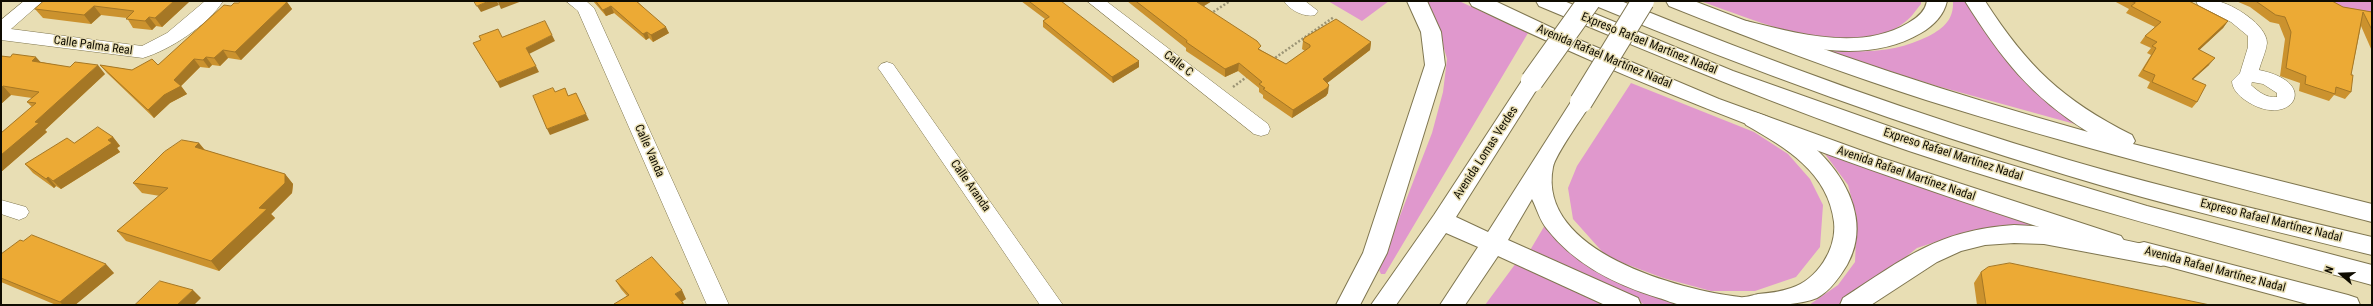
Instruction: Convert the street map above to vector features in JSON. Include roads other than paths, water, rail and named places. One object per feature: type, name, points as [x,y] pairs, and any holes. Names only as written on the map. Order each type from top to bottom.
[{"type":"main road","points":[[1348,305],[1375,253],[1435,65],[1434,41],[1423,9],[1417,1]]},
{"type":"main road","name":"Avenida Rafael Martínez Nadal","points":[[1479,1],[1638,74],[1754,120],[1920,180],[2161,257],[2348,305]]},
{"type":"main road","name":"Expreso Rafael Martínez Nadal","points":[[1546,1],[1726,76],[1917,145],[2147,215],[2372,274]]},
{"type":"main road","name":"Avenida Lomas Verdes","points":[[1383,305],[1442,221],[1532,81],[1589,1]]},
{"type":"main road","name":"Expreso Rafael Martínez Nadal","points":[[1603,1],[1675,32],[1832,90],[2019,152],[2136,187],[2372,246]]},
{"type":"main road","points":[[1452,305],[1493,244],[1643,1]]},
{"type":"main road","points":[[1676,1],[1793,47],[1965,104],[2105,146],[2372,213]]},
{"type":"main road","points":[[1746,28],[1827,43],[1852,45],[1870,43],[1891,39],[1916,28],[1932,13],[1937,1]]},
{"type":"main road","points":[[1975,1],[2015,61],[2048,95],[2080,118],[2163,160]]},
{"type":"main road","points":[[1748,305],[1788,299],[1808,291],[1828,273],[1840,259],[1844,247],[1846,230],[1844,206],[1828,176],[1819,165],[1790,141],[1754,120]]},
{"type":"main road","points":[[1542,165],[1540,185],[1549,213],[1556,225],[1592,257],[1620,272],[1685,298],[1735,305]]},
{"type":"main road","points":[[1442,221],[1629,305]]},
{"type":"main road","points":[[1852,305],[1929,254],[1975,238],[2003,235],[2044,234],[2161,257]]},
{"type":"street","points":[[1,29],[35,1]]},
{"type":"street","name":"Calle Palma Real","points":[[1,34],[143,52],[160,46],[176,37],[215,1]]},
{"type":"street","name":"Calle Vanda","points":[[574,1],[584,8],[718,305]]},
{"type":"street","name":"Calle C","points":[[1095,1],[1261,129]]},
{"type":"street","points":[[1292,1],[1309,11]]},
{"type":"street","points":[[2204,1],[2251,26],[2257,34],[2258,42],[2248,76]]},
{"type":"street","name":"Calle Aranda","points":[[887,68],[1052,305]]}]
